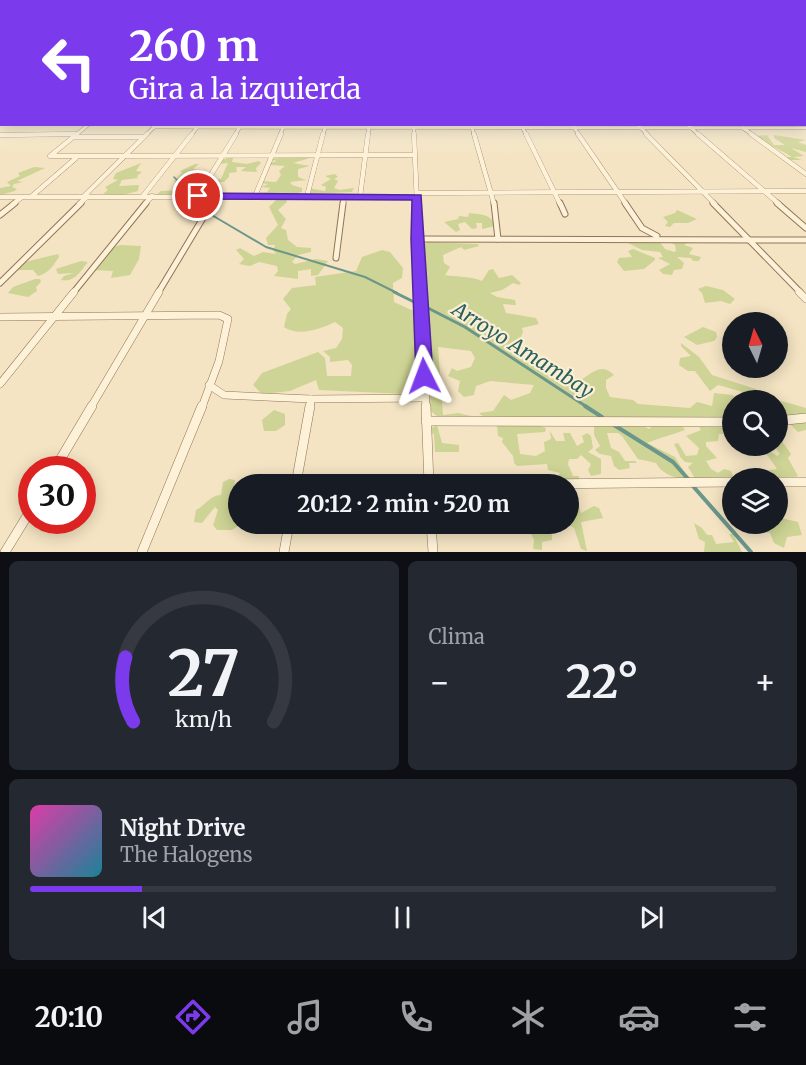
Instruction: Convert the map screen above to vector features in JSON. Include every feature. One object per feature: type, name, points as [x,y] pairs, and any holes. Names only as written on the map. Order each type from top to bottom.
[{"type":"street","points":[[86,126],[50,156],[414,155]]},
{"type":"street","points":[[0,283],[155,126],[369,126],[360,197]]},
{"type":"street","points":[[143,196],[198,126]]},
{"type":"street","points":[[198,196],[241,126]]},
{"type":"street","points":[[255,196],[283,126]]},
{"type":"street","points":[[307,196],[326,126]]},
{"type":"street","points":[[414,126],[429,474]]},
{"type":"street","points":[[443,126],[806,128]]},
{"type":"street","points":[[522,126],[565,214]]},
{"type":"street","points":[[573,126],[642,228],[661,238]]},
{"type":"street","points":[[639,126],[806,298]]},
{"type":"street","points":[[688,126],[806,228]]},
{"type":"street","points":[[740,126],[806,174]]},
{"type":"street","points":[[472,127],[498,219],[498,239]]},
{"type":"street","points":[[0,135],[143,136]]},
{"type":"street","points":[[32,196],[77,157]]},
{"type":"street","points":[[0,197],[360,197],[489,191],[806,191]]},
{"type":"street","points":[[0,215],[23,196]]},
{"type":"street","points":[[0,384],[152,196]]},
{"type":"street","points":[[62,456],[216,196]]},
{"type":"street","points":[[336,258],[344,197]]},
{"type":"street","points":[[417,239],[806,240]]},
{"type":"street","points":[[0,317],[219,315],[228,319],[228,329],[209,385],[142,552]]},
{"type":"street","points":[[209,385],[224,395],[311,399],[425,398]]},
{"type":"street","points":[[298,474],[311,399]]},
{"type":"street","points":[[788,421],[805,420]]},
{"type":"street","points":[[426,421],[722,422]]},
{"type":"street","points":[[579,483],[722,482]]},
{"type":"street","points":[[788,482],[806,482]]},
{"type":"street","points":[[5,552],[18,531]]},
{"type":"street","points":[[284,552],[287,534]]},
{"type":"street","points":[[432,534],[433,552]]},
{"type":"green space","points":[[767,135],[774,145],[785,145],[774,138],[774,135],[806,140],[798,142],[806,145],[806,152],[791,148],[804,156],[793,157],[802,160],[786,160],[786,157],[792,157],[756,136]]},
{"type":"green space","points":[[233,158],[232,162],[247,164],[259,161],[261,163],[256,168],[257,172],[241,171],[246,167],[236,167],[237,172],[229,173],[229,177],[224,182],[203,182],[221,179],[228,163],[217,164],[213,172],[210,171],[216,162]]},
{"type":"green space","points":[[310,158],[293,163],[310,166],[298,169],[298,177],[306,180],[290,182],[302,188],[302,192],[290,196],[257,196],[257,193],[267,192],[270,188],[261,187],[268,184],[261,183],[262,181],[276,182],[281,175],[279,171],[285,166],[270,165],[277,161],[269,159]]},
{"type":"green space","points":[[141,163],[136,171],[142,172],[137,176],[138,178],[122,180],[119,186],[139,185],[138,191],[119,196],[103,194],[108,190],[105,187],[118,180],[113,179],[116,173]]},
{"type":"green space","points":[[199,164],[193,169],[204,171],[186,173],[188,181],[193,180],[193,176],[201,176],[199,180],[188,184],[195,186],[191,193],[156,195],[161,191],[183,190],[187,184],[180,186],[174,181],[182,173],[180,171]]},
{"type":"green space","points":[[34,167],[45,168],[17,181],[23,182],[14,184],[12,187],[17,189],[15,191],[0,195],[0,188],[11,186],[7,182],[20,176],[18,173]]},
{"type":"green space","points":[[335,174],[338,177],[334,179],[338,181],[334,188],[339,190],[354,188],[352,192],[309,194],[308,188],[325,191],[326,187],[321,185],[331,179],[325,176]]},
{"type":"green space","points":[[277,199],[286,199],[287,202],[278,210],[286,219],[281,228],[286,230],[288,240],[297,247],[311,248],[311,252],[298,255],[292,262],[295,264],[316,259],[328,261],[318,275],[311,276],[311,269],[298,271],[298,279],[274,276],[278,271],[277,266],[259,262],[250,266],[239,264],[244,259],[236,250],[240,248],[254,256],[263,252],[276,254],[273,250],[275,245],[268,245],[266,238],[278,225],[269,207]]},
{"type":"green space","points":[[677,210],[697,219],[688,223],[674,223],[670,227],[665,226],[668,222],[663,217]]},
{"type":"green space","points":[[469,213],[488,217],[495,226],[482,229],[482,223],[476,223],[477,228],[472,229],[465,222],[458,224],[460,230],[456,232],[444,222],[458,219],[459,216],[468,217]]},
{"type":"green space","points":[[684,240],[687,243],[684,245],[693,248],[689,254],[701,257],[699,261],[693,261],[691,258],[677,257],[684,263],[682,269],[674,270],[672,275],[663,274],[659,270],[670,264],[658,258],[663,257],[660,252],[642,250],[624,241],[659,241],[665,249],[674,252],[676,251],[675,245],[669,241]]},
{"type":"green space","points":[[427,242],[478,244],[479,246],[464,250],[461,247],[443,255],[444,263],[450,267],[445,275],[469,277],[482,281],[489,270],[493,269],[499,278],[512,275],[521,283],[519,285],[513,283],[502,290],[490,293],[497,297],[515,300],[516,305],[503,304],[506,313],[536,318],[539,324],[522,328],[523,332],[519,342],[528,352],[572,385],[593,372],[603,369],[614,375],[606,380],[606,388],[610,397],[633,400],[638,404],[690,408],[697,402],[712,406],[714,393],[722,394],[722,419],[707,417],[486,419],[479,413],[493,411],[504,395],[511,400],[530,393],[534,385],[490,381],[476,386],[474,395],[464,397],[458,391],[460,381],[448,376],[452,368],[457,371],[471,367],[475,358],[471,351],[438,347],[443,415],[458,413],[480,418],[438,417],[431,411],[419,247]]},
{"type":"green space","points":[[141,246],[139,259],[130,275],[111,278],[113,271],[92,270],[114,247]]},
{"type":"green space","points":[[633,249],[655,260],[644,269],[624,271],[617,262],[619,258],[632,257],[628,251]]},
{"type":"green space","points":[[382,250],[390,252],[403,268],[402,278],[393,283],[394,302],[418,313],[413,366],[404,394],[319,390],[316,380],[290,391],[262,394],[253,385],[262,373],[318,352],[325,358],[327,376],[351,376],[352,365],[348,360],[330,362],[330,357],[323,351],[336,348],[342,339],[343,328],[335,322],[310,331],[290,330],[284,327],[287,314],[291,309],[283,299],[292,288],[316,285],[315,277],[356,271],[362,257]]},
{"type":"green space","points":[[58,254],[59,257],[53,266],[42,275],[38,276],[33,270],[13,270],[25,262]]},
{"type":"green space","points":[[81,261],[88,262],[77,275],[70,280],[61,280],[64,276],[74,273],[58,274],[56,269]]},
{"type":"green space","points":[[40,279],[41,282],[36,287],[37,291],[28,297],[8,293],[13,287]]},
{"type":"green space","points":[[706,286],[723,290],[735,299],[730,304],[721,301],[705,303],[698,289]]},
{"type":"green space","points":[[703,327],[716,332],[717,337],[714,341],[697,345],[684,337]]},
{"type":"green space","points":[[681,343],[699,357],[712,375],[757,390],[736,390],[718,385],[710,391],[695,371],[688,371],[679,365],[680,358],[691,356],[681,346]]},
{"type":"green space","points":[[788,403],[806,408],[806,430],[798,432],[789,423]]},
{"type":"green space","points":[[274,410],[285,414],[285,425],[276,431],[264,431],[262,420]]},
{"type":"green space","points":[[531,423],[546,428],[545,432],[517,434],[520,454],[536,456],[545,451],[544,442],[551,439],[550,431],[556,441],[565,441],[563,433],[570,433],[577,446],[584,442],[582,436],[587,433],[591,436],[593,448],[588,452],[601,459],[601,474],[591,476],[588,470],[591,464],[581,455],[577,459],[569,459],[568,464],[572,474],[559,474],[548,470],[547,464],[517,466],[513,456],[502,442],[503,438],[498,436],[497,426]]},
{"type":"green space","points":[[599,423],[639,423],[649,429],[654,424],[681,424],[685,430],[647,443],[675,457],[689,479],[670,475],[662,471],[656,463],[638,459],[622,436],[618,433],[607,433],[611,448],[619,452],[625,461],[637,463],[629,463],[630,468],[619,470],[614,466],[611,456],[600,454],[595,450],[600,446],[594,435],[594,427]]},
{"type":"green space","points":[[697,423],[722,427],[722,434],[719,434],[718,441],[706,442],[706,446],[717,458],[706,461],[711,469],[718,473],[722,470],[722,479],[696,480],[688,467],[693,463],[685,462],[681,458],[674,444],[678,443],[686,456],[697,455],[699,448],[686,436],[701,430]]},
{"type":"green space","points":[[437,425],[442,443],[459,445],[459,452],[435,452],[434,434],[429,433],[429,429]]},
{"type":"green space","points":[[788,450],[791,454],[788,458],[798,476],[788,480],[788,468],[776,468],[768,456],[788,456]]},
{"type":"green space","points":[[228,480],[228,530],[217,530],[213,525],[218,510],[215,507],[202,523],[194,522],[196,510],[214,497],[221,495],[223,482]]},
{"type":"green space","points":[[579,505],[581,513],[594,506],[599,508],[603,518],[581,522],[587,551],[581,549],[576,534],[579,534]]},
{"type":"green space","points":[[788,520],[798,522],[802,535],[787,537],[784,548],[774,543],[770,534],[788,534]]},
{"type":"green space","points":[[694,523],[707,535],[712,535],[716,544],[734,542],[729,534],[733,534],[742,552],[704,552],[705,542],[699,539]]},
{"type":"green space","points":[[531,534],[552,534],[552,540],[542,542],[542,550],[533,549],[534,540]]},
{"type":"waterway","name":"Arroyo Amambay","points":[[174,177],[187,190]]},
{"type":"waterway","name":"Arroyo Amambay","points":[[196,199],[200,204]]},
{"type":"waterway","name":"Arroyo Amambay","points":[[199,203],[204,209]]},
{"type":"waterway","name":"Arroyo Amambay","points":[[210,214],[266,247],[365,277],[397,293]]},
{"type":"waterway","name":"Arroyo Amambay","points":[[394,292],[418,304]]},
{"type":"waterway","name":"Arroyo Amambay","points":[[424,306],[465,327],[587,407]]},
{"type":"waterway","name":"Arroyo Amambay","points":[[585,406],[602,417]]},
{"type":"waterway","name":"Arroyo Amambay","points":[[614,425],[673,462],[689,480]]},
{"type":"waterway","name":"Arroyo Amambay","points":[[692,485],[751,552]]},
{"type":"route","points":[[198,196],[417,197],[424,376]]}]
